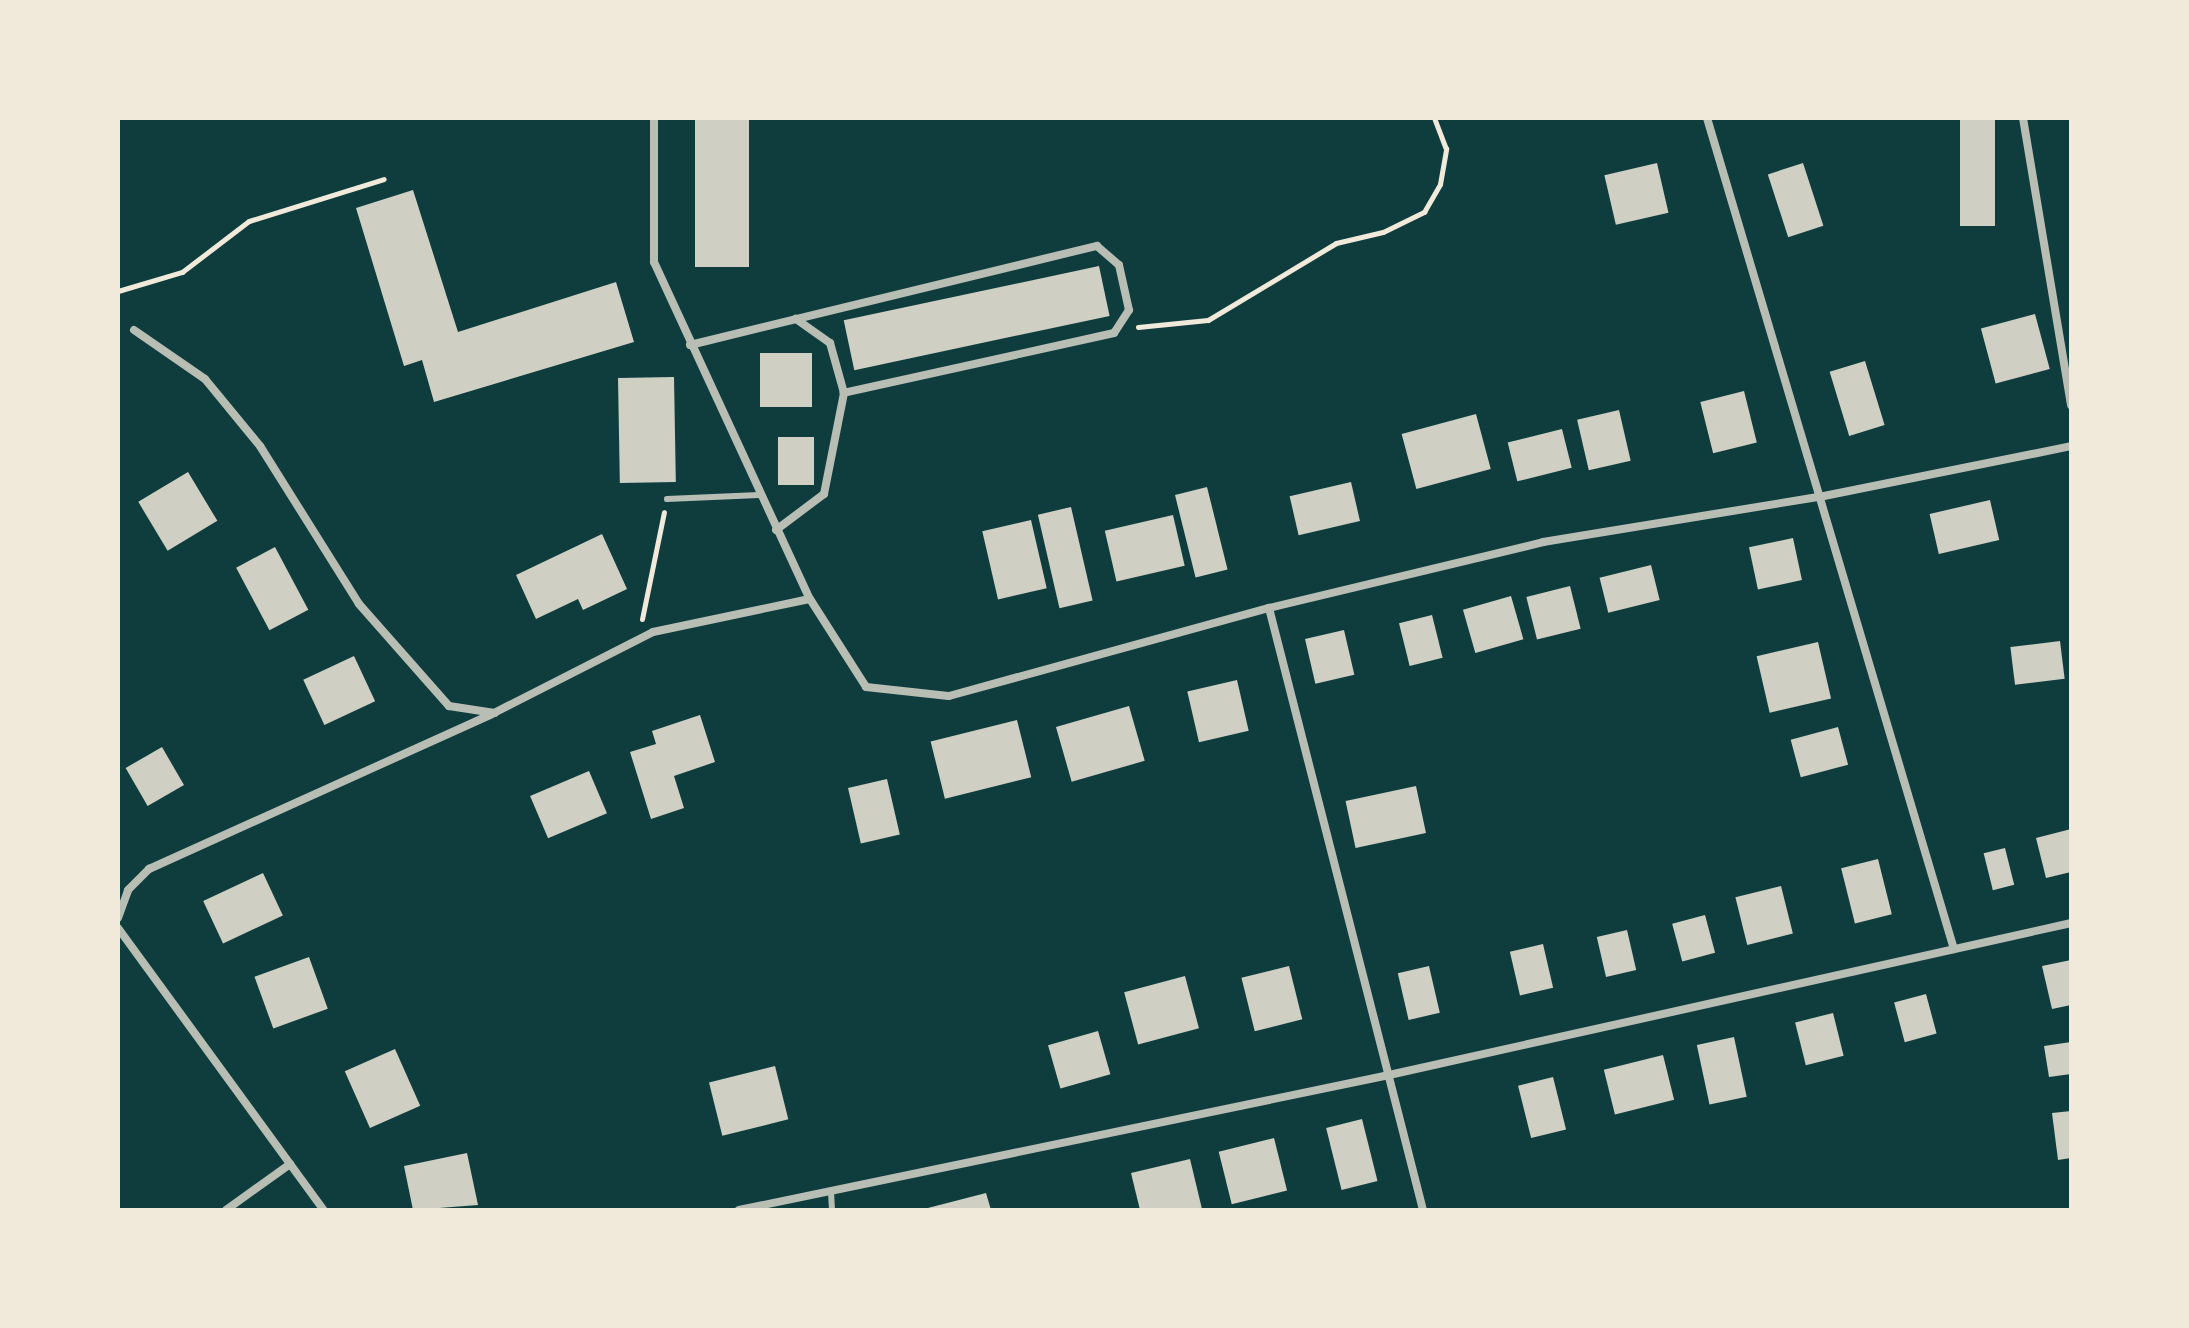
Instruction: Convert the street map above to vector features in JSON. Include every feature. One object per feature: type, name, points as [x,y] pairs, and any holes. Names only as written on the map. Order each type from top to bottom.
[{"type":"street","points":[[654,118],[654,262],[759,495],[810,599],[866,687],[949,696],[1269,608],[1543,542],[1819,497],[2071,446]]},
{"type":"street","points":[[1707,118],[1954,949]]},
{"type":"street","points":[[2023,118],[2071,405]]},
{"type":"street","points":[[690,345],[1097,246],[1119,265],[1129,310],[1114,333],[844,393]]},
{"type":"street","points":[[776,530],[824,494],[844,393],[830,343],[796,319]]},
{"type":"street","points":[[134,330],[205,379],[260,446],[359,604],[449,706],[494,713]]},
{"type":"street","points":[[118,918],[128,890],[149,869],[494,713],[635,640],[653,632],[810,599]]},
{"type":"street","points":[[1269,608],[1423,1210]]},
{"type":"street","points":[[739,1210],[1389,1075],[2071,923]]},
{"type":"street","points":[[118,928],[324,1210]]},
{"type":"street","points":[[226,1210],[290,1164]]},
{"type":"lane","points":[[667,499],[759,495]]},
{"type":"lane","points":[[831,1191],[832,1210]]},
{"type":"path","points":[[1118,326],[1159,328],[1208,320],[1336,243],[1383,232],[1424,212],[1440,184],[1446,149],[1434,118]]},
{"type":"path","points":[[118,291],[182,272],[249,221],[384,179]]},
{"type":"path","points":[[635,640],[667,499]]},
{"type":"building","points":[[695,118],[749,118],[749,267],[695,267]]},
{"type":"building","points":[[1960,118],[1995,118],[1995,226],[1960,226]]},
{"type":"building","points":[[1657,163],[1668,213],[1616,225],[1604,175]]},
{"type":"building","points":[[1803,163],[1823,226],[1788,237],[1768,174]]},
{"type":"building","points":[[413,190],[458,332],[616,282],[634,342],[434,402],[422,360],[404,366],[356,208]]},
{"type":"building","points":[[1099,266],[1110,316],[854,370],[844,320]]},
{"type":"building","points":[[2035,314],[2050,369],[1996,384],[1981,328]]},
{"type":"building","points":[[760,353],[812,353],[812,407],[760,407]]},
{"type":"building","points":[[1865,361],[1885,425],[1849,436],[1830,372]]},
{"type":"building","points":[[674,377],[676,482],[620,483],[618,378]]},
{"type":"building","points":[[1744,391],[1757,442],[1713,453],[1700,402]]},
{"type":"building","points":[[1619,410],[1631,461],[1589,470],[1577,420]]},
{"type":"building","points":[[1476,414],[1491,469],[1416,489],[1402,434]]},
{"type":"building","points":[[1562,429],[1572,468],[1517,481],[1508,443]]},
{"type":"building","points":[[778,437],[814,437],[814,485],[778,485]]},
{"type":"building","points":[[188,472],[217,521],[168,551],[138,502]]},
{"type":"building","points":[[1351,482],[1360,521],[1299,535],[1290,496]]},
{"type":"building","points":[[1207,487],[1228,569],[1196,577],[1175,495]]},
{"type":"building","points":[[1990,500],[1999,540],[1939,554],[1930,514]]},
{"type":"building","points":[[1071,507],[1093,601],[1059,608],[1038,515]]},
{"type":"building","points":[[1173,515],[1185,566],[1116,581],[1105,531]]},
{"type":"building","points":[[1031,520],[1047,588],[998,599],[982,531]]},
{"type":"building","points":[[602,534],[627,589],[583,610],[578,599],[536,619],[516,575]]},
{"type":"building","points":[[1793,538],[1802,580],[1758,589],[1749,547]]},
{"type":"building","points":[[275,547],[308,610],[269,630],[236,568]]},
{"type":"building","points":[[1651,565],[1660,600],[1608,613],[1600,578]]},
{"type":"building","points":[[1570,586],[1581,629],[1537,640],[1526,597]]},
{"type":"building","points":[[1511,596],[1523,639],[1475,653],[1463,610]]},
{"type":"building","points":[[1432,615],[1443,658],[1410,666],[1399,623]]},
{"type":"building","points":[[1344,630],[1354,675],[1315,684],[1305,639]]},
{"type":"building","points":[[2060,641],[2065,679],[2015,685],[2010,647]]},
{"type":"building","points":[[1818,642],[1831,699],[1770,713],[1757,656]]},
{"type":"building","points":[[354,656],[375,701],[324,725],[303,680]]},
{"type":"building","points":[[1237,680],[1249,731],[1199,742],[1187,691]]},
{"type":"building","points":[[1129,706],[1145,761],[1072,782],[1056,727]]},
{"type":"building","points":[[700,715],[715,762],[674,776],[684,808],[651,819],[630,752],[656,744],[652,731]]},
{"type":"building","points":[[1017,720],[1031,777],[945,799],[931,742]]},
{"type":"building","points":[[1838,727],[1848,765],[1801,777],[1791,740]]},
{"type":"building","points":[[162,747],[184,785],[148,806],[126,768]]},
{"type":"building","points":[[589,771],[607,813],[548,838],[530,796]]},
{"type":"building","points":[[887,779],[900,835],[861,844],[848,788]]},
{"type":"building","points":[[1416,786],[1426,833],[1356,848],[1346,801]]},
{"type":"building","points":[[2071,829],[2071,872],[2046,878],[2036,838]]},
{"type":"building","points":[[2005,848],[2014,885],[1993,890],[1984,853]]},
{"type":"building","points":[[1878,859],[1892,914],[1855,923],[1841,868]]},
{"type":"building","points":[[263,873],[283,916],[223,943],[203,901]]},
{"type":"building","points":[[1781,886],[1793,934],[1747,945],[1735,897]]},
{"type":"building","points":[[1705,915],[1715,953],[1682,961],[1672,924]]},
{"type":"building","points":[[1627,930],[1636,970],[1606,977],[1597,937]]},
{"type":"building","points":[[1543,944],[1553,988],[1520,995],[1510,952]]},
{"type":"building","points":[[309,957],[328,1009],[273,1029],[254,977]]},
{"type":"building","points":[[2071,960],[2071,1005],[2052,1009],[2042,966]]},
{"type":"building","points":[[1289,966],[1302,1019],[1255,1031],[1241,978]]},
{"type":"building","points":[[1429,966],[1440,1013],[1409,1020],[1398,973]]},
{"type":"building","points":[[1185,976],[1199,1028],[1138,1044],[1124,992]]},
{"type":"building","points":[[1926,994],[1937,1034],[1905,1042],[1894,1003]]},
{"type":"building","points":[[1833,1013],[1844,1056],[1806,1065],[1795,1022]]},
{"type":"building","points":[[1098,1031],[1110,1074],[1060,1089],[1048,1045]]},
{"type":"building","points":[[1734,1037],[1747,1097],[1710,1105],[1697,1045]]},
{"type":"building","points":[[2071,1042],[2071,1074],[2049,1077],[2044,1046]]},
{"type":"building","points":[[395,1049],[420,1106],[370,1128],[345,1071]]},
{"type":"building","points":[[1663,1055],[1674,1100],[1615,1114],[1604,1070]]},
{"type":"building","points":[[775,1066],[788,1119],[722,1136],[709,1082]]},
{"type":"building","points":[[1553,1077],[1566,1129],[1531,1138],[1518,1086]]},
{"type":"building","points":[[2071,1111],[2071,1158],[2058,1160],[2052,1113]]},
{"type":"building","points":[[1362,1119],[1377,1181],[1342,1190],[1326,1128]]},
{"type":"building","points":[[1274,1138],[1287,1190],[1232,1204],[1219,1152]]},
{"type":"building","points":[[467,1153],[478,1205],[413,1210],[404,1166]]},
{"type":"building","points":[[1190,1159],[1202,1209],[1140,1210],[1131,1173]]},
{"type":"building","points":[[986,1193],[991,1210],[924,1210],[924,1209]]}]
